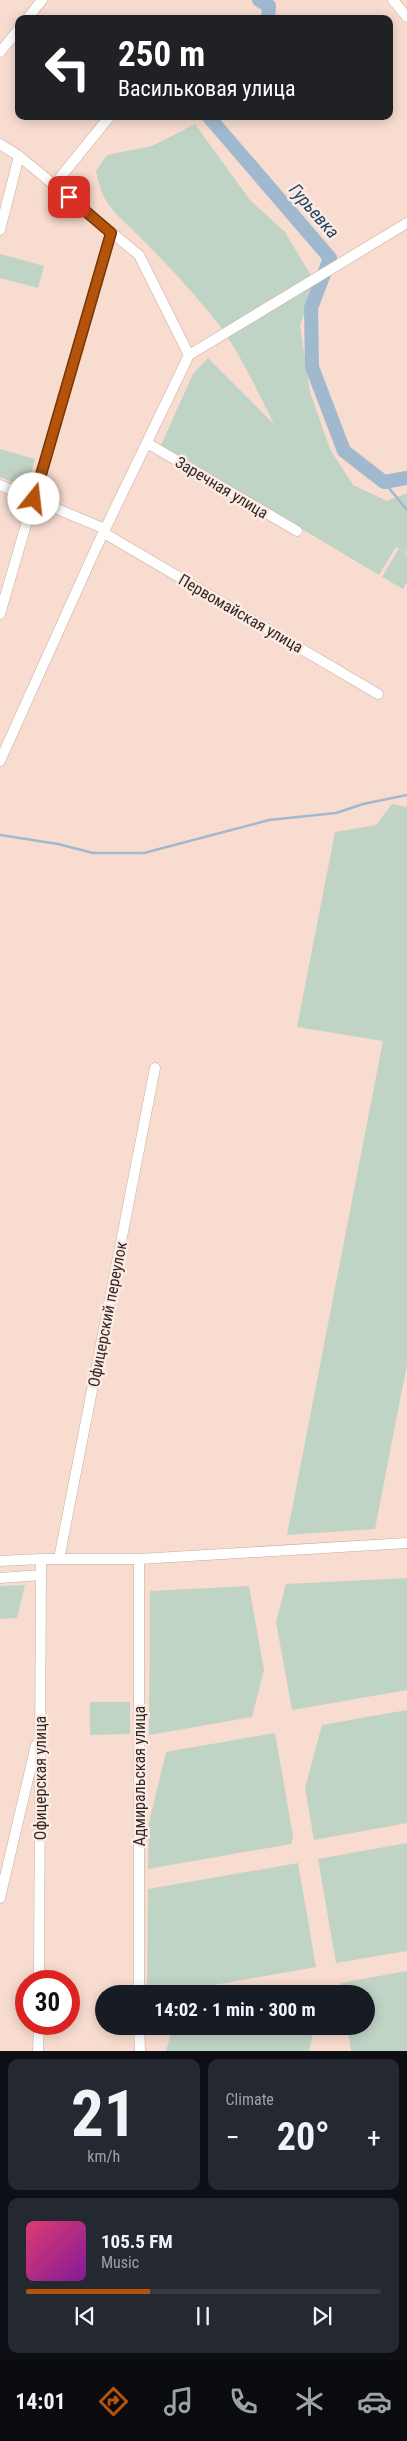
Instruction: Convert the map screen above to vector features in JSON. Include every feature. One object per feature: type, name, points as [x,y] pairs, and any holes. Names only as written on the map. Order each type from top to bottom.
[{"type":"street","points":[[30,15],[42,0]]},
{"type":"street","points":[[393,0],[407,16]]},
{"type":"street","points":[[0,52],[15,33]]},
{"type":"street","points":[[54,185],[107,120]]},
{"type":"street","points":[[0,144],[20,156],[138,256],[189,355]]},
{"type":"street","points":[[0,230],[20,156]]},
{"type":"street","points":[[0,761],[104,531],[189,355],[308,283],[339,262],[388,236],[407,223]]},
{"type":"street","points":[[0,614],[111,233]]},
{"type":"street","name":"Заречная улица","points":[[147,443],[297,531]]},
{"type":"street","name":"Первомайская улица","points":[[0,485],[104,531],[378,694]]},
{"type":"street","name":"Офицерский переулок","points":[[59,1559],[155,1068]]},
{"type":"street","points":[[0,1561],[139,1559],[407,1543]]},
{"type":"street","name":"Офицерская улица","points":[[39,1970],[40,1559]]},
{"type":"street","name":"Адмиральская улица","points":[[139,1559],[139,1985]]},
{"type":"street","points":[[0,1578],[40,1575]]},
{"type":"street","points":[[0,1898],[40,1727]]},
{"type":"street","points":[[38,2035],[38,2051]]},
{"type":"street","points":[[140,2035],[140,2051]]},
{"type":"green space","points":[[195,124],[250,200],[285,232],[316,284],[300,325],[310,392],[330,449],[353,485],[387,501],[407,493],[407,552],[403,550],[407,554],[407,582],[403,589],[382,577],[399,548],[396,547],[379,575],[161,445],[193,374],[208,358],[274,424],[225,333],[200,301],[109,205],[99,185],[96,171],[107,155],[152,146]]},
{"type":"green space","points":[[0,254],[44,266],[38,288],[0,278]]},
{"type":"green space","points":[[0,449],[35,459],[29,480],[20,485],[0,477]]},
{"type":"green space","points":[[392,804],[407,807],[407,1364],[375,1529],[287,1535],[383,1041],[297,1027],[335,832],[376,825]]},
{"type":"green space","points":[[407,1578],[407,1690],[292,1710],[276,1622],[286,1584]]},
{"type":"green space","points":[[25,1585],[17,1618],[0,1619],[0,1586]]},
{"type":"green space","points":[[249,1586],[264,1670],[252,1717],[149,1735],[150,1591]]},
{"type":"green space","points":[[90,1702],[130,1702],[130,1734],[90,1735]]},
{"type":"green space","points":[[407,1710],[407,1823],[314,1840],[305,1788],[322,1725]]},
{"type":"green space","points":[[275,1733],[293,1836],[291,1844],[148,1869],[149,1823],[166,1752]]},
{"type":"green space","points":[[407,1843],[407,1951],[336,1963],[318,1859]]},
{"type":"green space","points":[[298,1863],[316,1967],[214,1985],[147,1985],[148,1889]]},
{"type":"green space","points":[[407,1971],[407,2051],[351,2051],[348,2035],[375,2035],[375,1985],[340,1985],[340,1983]]},
{"type":"green space","points":[[170,2035],[313,2035],[309,2051],[166,2051]]},
{"type":"waterway","name":"Гурьевка","points":[[259,0],[269,6],[268,15]]},
{"type":"waterway","name":"Гурьевка","points":[[211,120],[330,258],[311,308],[312,367],[344,451],[384,482],[407,478]]},
{"type":"waterway","points":[[384,482],[407,510]]},
{"type":"waterway","points":[[0,835],[58,844],[93,853],[144,853],[269,820],[336,813],[363,804],[407,795]]},
{"type":"route","points":[[34,499],[111,233],[69,197]]}]
